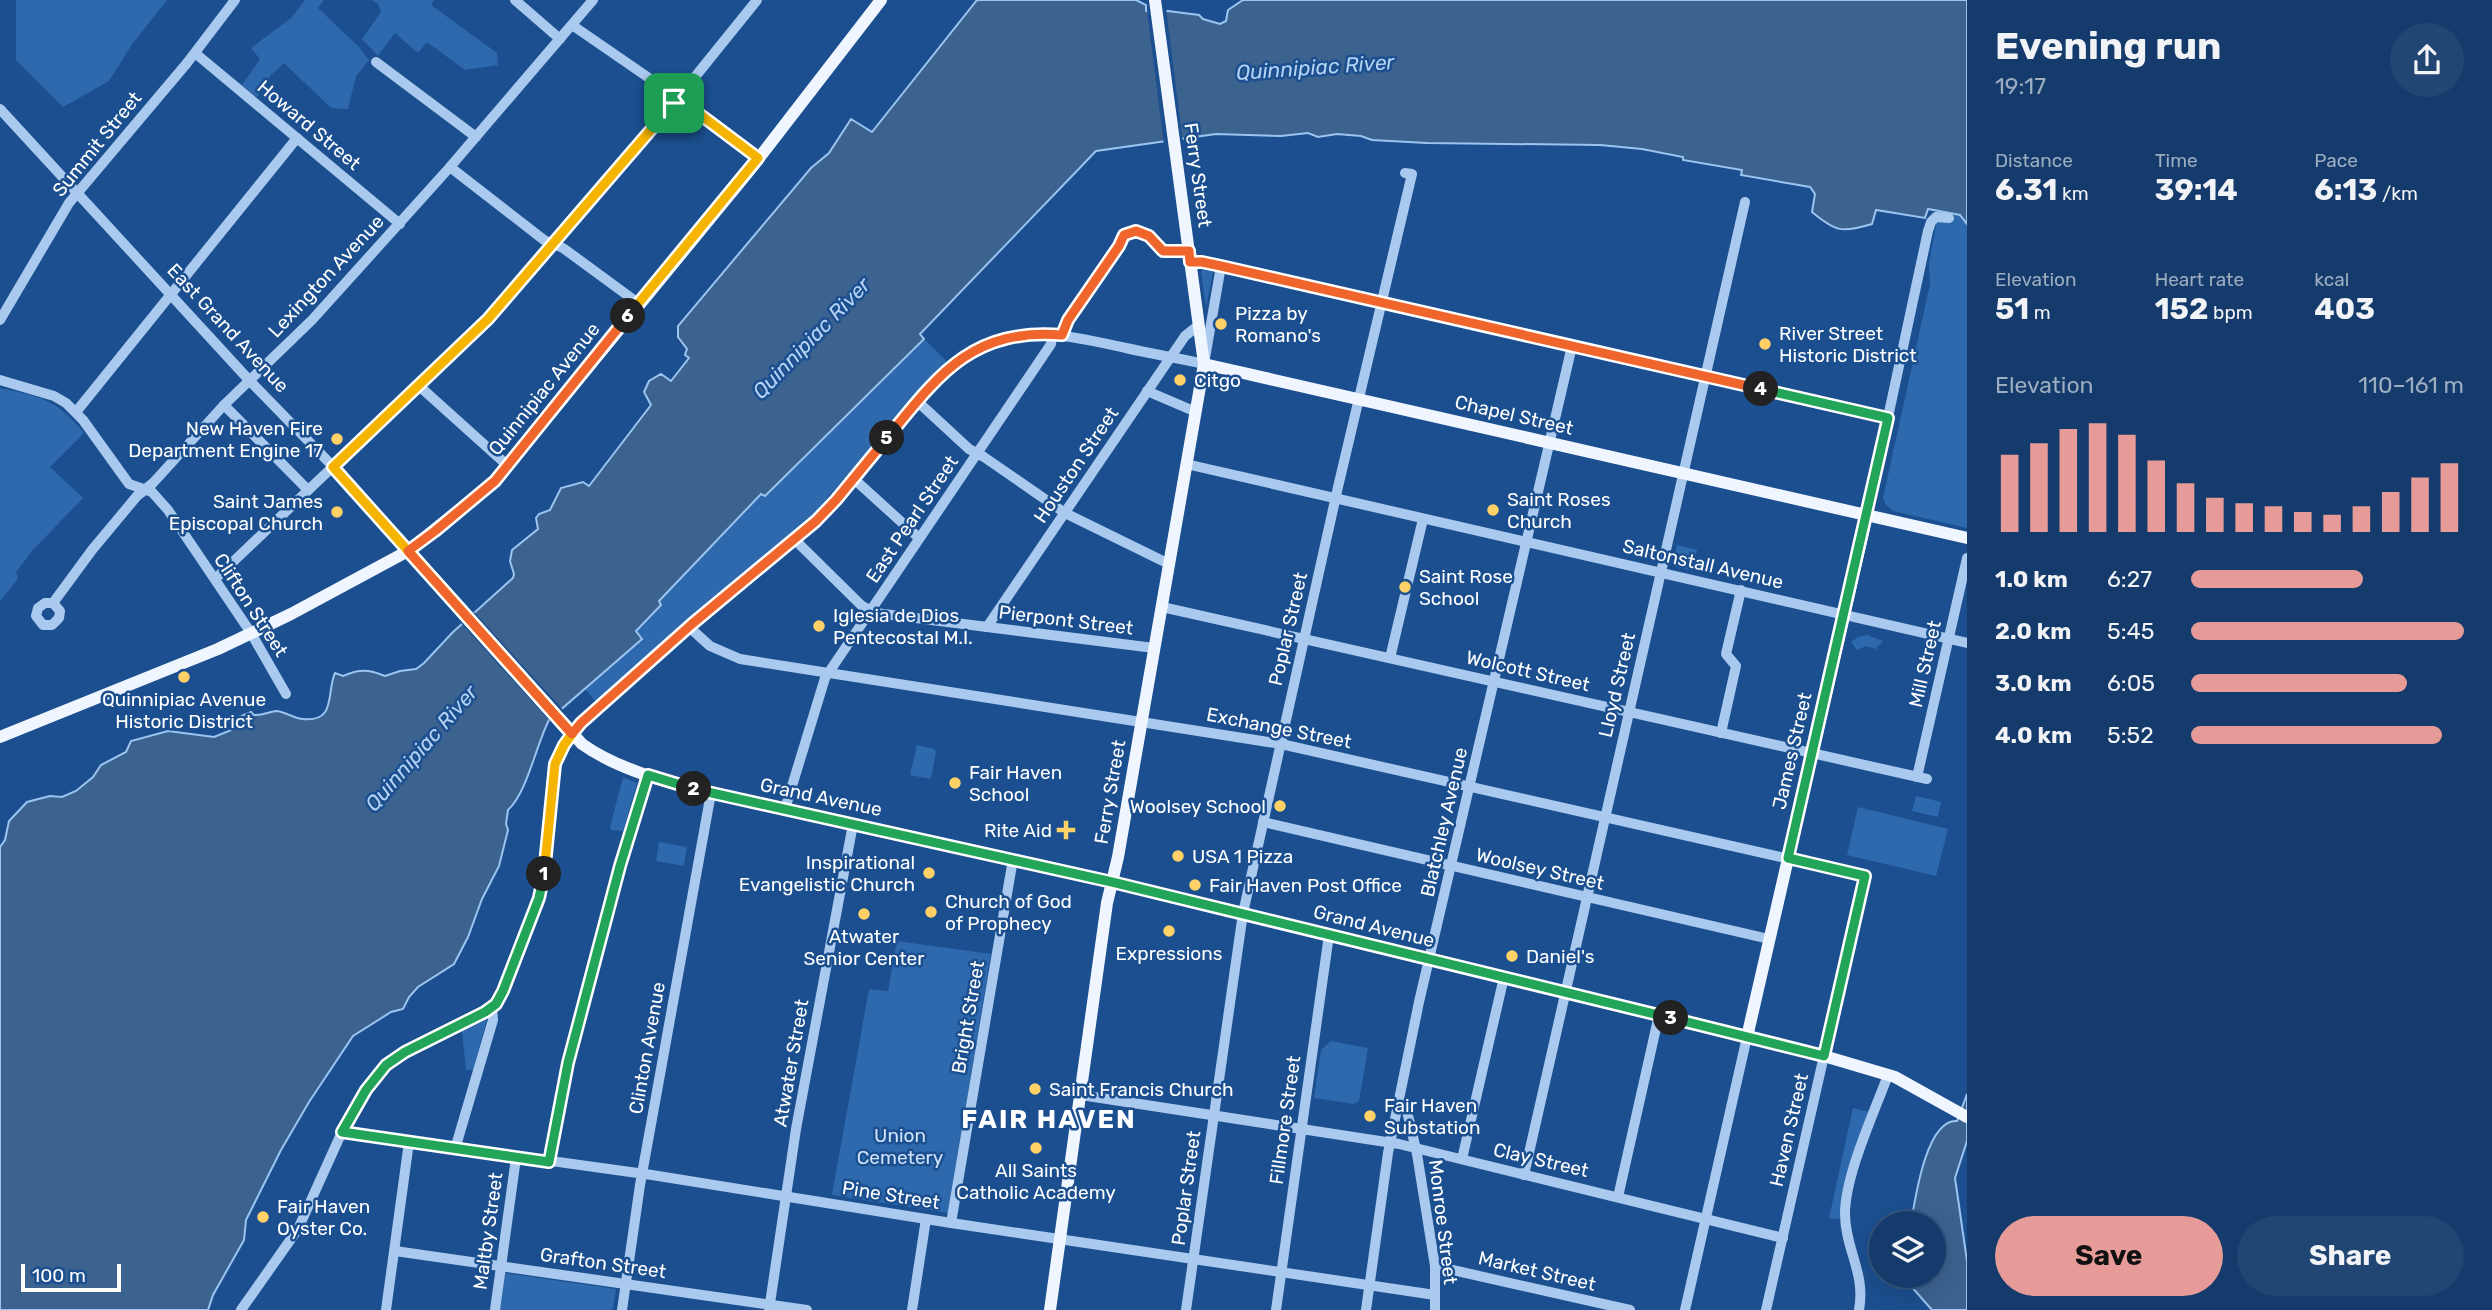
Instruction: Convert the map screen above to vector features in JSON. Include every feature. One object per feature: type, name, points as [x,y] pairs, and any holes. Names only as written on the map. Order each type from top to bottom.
[{"type":"main road","name":"Quinnipiac Avenue","points":[[0,737],[253,636],[408,551],[478,496],[508,465],[758,158],[881,0]]},
{"type":"main road","name":"Ferry Street","points":[[1050,1310],[1112,882],[1204,364],[1156,4]]},
{"type":"main road","name":"Chapel Street","points":[[1204,364],[1967,538]]},
{"type":"main road","name":"James Street","points":[[1747,1037],[1867,515]]},
{"type":"main road","name":"East Grand Avenue","points":[[408,551],[512,667]]},
{"type":"main road","name":"Grand Avenue","points":[[512,667],[572,734],[592,751],[648,775],[711,793],[1243,913],[1824,1056],[1888,1075],[1919,1089],[1963,1115]]},
{"type":"street","name":"Summit Street","points":[[0,320],[76,193],[195,52],[235,0]]},
{"type":"street","points":[[515,0],[559,39]]},
{"type":"street","name":"Lexington Avenue","points":[[52,603],[92,550],[145,489],[224,405],[312,320],[400,224],[593,0]]},
{"type":"street","points":[[215,579],[488,319],[678,98],[757,0]]},
{"type":"street","points":[[572,24],[758,158]]},
{"type":"street","name":"Howard Street","points":[[195,52],[400,224]]},
{"type":"street","points":[[376,62],[476,137]]},
{"type":"street","name":"East Grand Avenue","points":[[0,110],[408,551]]},
{"type":"street","points":[[76,412],[297,138]]},
{"type":"street","points":[[450,167],[544,240],[563,248],[638,303]]},
{"type":"street","name":"Poplar Street","points":[[1186,1310],[1243,913],[1412,174],[1405,173]]},
{"type":"street","name":"Lloyd Street","points":[[1524,1175],[1745,202]]},
{"type":"street","name":"James Street","points":[[1867,515],[1931,222],[1936,216],[1949,218]]},
{"type":"street","name":"East Pearl Street","points":[[785,809],[828,673],[1126,233],[1145,233],[1163,251],[1190,257]]},
{"type":"street","points":[[1190,257],[1202,262],[1888,418]]},
{"type":"street","name":"Ferry Street","points":[[1204,364],[1221,266]]},
{"type":"street","name":"Houston Street","points":[[987,627],[1170,357],[1185,336],[1199,325]]},
{"type":"street","name":"Chapel Street","points":[[492,1007],[503,991],[541,892],[555,764],[564,745],[581,723],[829,507],[917,401],[950,367],[974,350],[1007,338],[1057,335],[1204,364]]},
{"type":"street","name":"Blatchley Avenue","points":[[1366,1310],[1390,1143],[1572,346]]},
{"type":"street","name":"Clifton Street","points":[[0,380],[54,396],[76,412],[124,478],[134,487],[155,495],[168,510],[253,636],[286,694]]},
{"type":"street","points":[[418,385],[508,465]]},
{"type":"street","points":[[1147,391],[1196,411]]},
{"type":"street","points":[[917,401],[977,454],[1065,513],[1169,564]]},
{"type":"street","points":[[224,405],[308,490]]},
{"type":"street","name":"Saltonstall Avenue","points":[[1186,464],[1967,643]]},
{"type":"street","points":[[854,479],[919,538]]},
{"type":"street","points":[[1390,657],[1423,519]]},
{"type":"street","points":[[794,540],[862,606],[871,611]]},
{"type":"street","name":"Mill Street","points":[[1922,778],[1967,558]]},
{"type":"street","points":[[1721,733],[1736,666],[1726,654],[1741,590]]},
{"type":"street","name":"Wolcott Street","points":[[1162,607],[1922,778]]},
{"type":"street","name":"Pierpont Street","points":[[871,611],[1154,648]]},
{"type":"street","name":"Exchange Street","points":[[689,627],[710,646],[732,657],[1281,744],[1865,876]]},
{"type":"street","points":[[549,1162],[568,1063],[620,866],[648,775]]},
{"type":"street","name":"Clinton Avenue","points":[[622,1310],[643,1174],[711,793]]},
{"type":"street","name":"Woolsey Street","points":[[1263,822],[1769,939]]},
{"type":"street","name":"Atwater Street","points":[[770,1307],[785,1196],[853,824]]},
{"type":"street","name":"Bright Street","points":[[951,1223],[1013,859]]},
{"type":"street","name":"Haven Street","points":[[1766,1310],[1865,876]]},
{"type":"street","name":"Fillmore Street","points":[[1276,1310],[1329,934]]},
{"type":"street","points":[[1462,1159],[1504,977]]},
{"type":"street","points":[[241,1310],[298,1229],[342,1132],[372,1080],[391,1060],[492,1007],[493,1020],[455,1149]]},
{"type":"street","points":[[1618,1197],[1660,1015]]},
{"type":"street","name":"James Street","points":[[1685,1310],[1747,1037]]},
{"type":"street","points":[[1859,1310],[1860,1277],[1846,1225],[1847,1191],[1888,1075]]},
{"type":"street","name":"Clay Street","points":[[1081,1095],[1415,1148],[1783,1238]]},
{"type":"street","name":"Monroe Street","points":[[1400,1100],[1406,1107],[1415,1148],[1435,1266],[1435,1310]]},
{"type":"street","name":"Pine Street","points":[[342,1132],[643,1174],[1435,1295]]},
{"type":"street","points":[[386,1310],[410,1142]]},
{"type":"street","name":"Maltby Street","points":[[495,1310],[516,1158]]},
{"type":"street","points":[[912,1310],[926,1219]]},
{"type":"street","name":"Grafton Street","points":[[395,1251],[770,1307],[807,1310]]},
{"type":"street","name":"Market Street","points":[[1435,1266],[1604,1307],[1630,1310]]},
{"type":"green space","points":[[16,0],[167,0],[133,43],[109,81],[63,107],[16,60]]},
{"type":"green space","points":[[305,0],[324,0],[318,8],[369,60],[356,76],[348,109],[331,108],[284,63],[271,75],[257,97],[242,85],[260,59],[251,48],[291,18]]},
{"type":"green space","points":[[372,0],[434,0],[431,5],[497,53],[498,65],[465,70],[427,42],[418,53],[395,33],[378,56],[362,39],[381,12],[378,4]]},
{"type":"green space","points":[[1939,211],[1960,215],[1967,224],[1967,528],[1893,511],[1883,498],[1930,284],[1929,262]]},
{"type":"green space","points":[[1204,268],[1213,272],[1206,308],[1201,272]]},
{"type":"green space","points":[[924,339],[947,362],[932,375],[813,515],[596,702],[585,689],[641,639],[636,631],[661,605],[659,602],[761,493],[765,496]]},
{"type":"green space","points":[[0,388],[47,401],[65,413],[84,433],[50,467],[83,498],[33,550],[16,572],[18,579],[0,601]]},
{"type":"green space","points":[[1677,545],[1697,550],[1693,571],[1673,566]]},
{"type":"green space","points":[[1867,635],[1883,641],[1876,649],[1866,646],[1857,650],[1851,642]]},
{"type":"green space","points":[[917,745],[934,749],[936,752],[931,779],[910,775]]},
{"type":"green space","points":[[623,777],[637,783],[623,831],[611,830],[610,827]]},
{"type":"green space","points":[[1916,796],[1941,802],[1938,817],[1912,811]]},
{"type":"green space","points":[[1858,807],[1948,829],[1936,876],[1847,855]]},
{"type":"green space","points":[[659,842],[687,847],[684,866],[656,861]]},
{"type":"green space","name":"Union Cemetery","points":[[897,941],[991,954],[948,1213],[832,1195],[869,989],[888,991]]},
{"type":"green space","points":[[487,1019],[473,1070],[466,1070],[462,1031]]},
{"type":"green space","points":[[1331,1041],[1368,1048],[1359,1101],[1354,1104],[1314,1098],[1321,1050]]},
{"type":"green space","points":[[1853,1108],[1870,1112],[1842,1192],[1840,1219],[1829,1218]]},
{"type":"green space","points":[[505,1273],[616,1289],[613,1310],[500,1310]]},
{"type":"water","name":"Quinnipiac River","points":[[977,0],[1136,0],[1146,5],[1146,11],[1150,13],[1168,11],[1199,15],[1203,19],[1220,24],[1226,21],[1228,10],[1243,0],[1967,0],[1967,224],[1960,215],[1928,209],[1925,218],[1876,210],[1872,224],[1840,229],[1827,224],[1812,212],[1815,194],[1810,187],[1741,175],[1742,170],[1683,160],[1683,157],[1600,145],[1427,143],[1372,140],[1337,134],[1318,137],[1308,133],[1281,136],[1216,134],[1096,151],[920,334],[924,339],[765,496],[761,494],[659,601],[661,605],[636,631],[642,639],[549,720],[521,792],[508,810],[508,830],[499,866],[454,964],[418,987],[403,1009],[391,1012],[353,1036],[281,1150],[246,1220],[244,1240],[213,1295],[208,1310],[0,1310],[0,847],[5,840],[9,821],[27,802],[50,796],[62,797],[76,791],[93,777],[101,765],[126,752],[131,741],[168,731],[214,737],[234,729],[239,717],[251,712],[257,715],[279,711],[299,718],[313,719],[321,716],[328,705],[335,673],[343,676],[364,671],[385,676],[416,669],[424,663],[453,632],[513,578],[510,561],[512,550],[538,529],[536,518],[550,510],[561,488],[583,482],[589,486],[651,405],[644,392],[649,381],[661,374],[671,381],[689,358],[685,355],[687,349],[678,337],[678,326],[811,168],[829,153],[851,119],[872,132]]},
{"type":"water","points":[[1967,1094],[1967,1141],[1955,1178],[1967,1261],[1967,1310],[1932,1310],[1913,1288],[1946,1288],[1946,1211],[1913,1211],[1930,1146],[1946,1124],[1957,1121]]},
{"type":"pier","points":[[1166,8],[1183,143],[1164,145],[1147,10]]},
{"type":"pier","points":[[474,612],[564,711],[551,722],[461,623]]},
{"type":"place","name":"Pizza by Romano's","points":[[1221,324]]},
{"type":"place","name":"River Street Historic District","points":[[1765,344]]},
{"type":"place","name":"Citgo","points":[[1180,380]]},
{"type":"place","name":"New Haven Fire Department Engine 17","points":[[337,439]]},
{"type":"place","name":"Saint Roses Church","points":[[1493,510]]},
{"type":"place","name":"Saint James Episcopal Church","points":[[337,512]]},
{"type":"place","name":"Saint Rose School","points":[[1405,587]]},
{"type":"place","name":"Iglesia de Dios Pentecostal M.I.","points":[[819,626]]},
{"type":"place","name":"Quinnipiac Avenue Historic District","points":[[184,677]]},
{"type":"place","name":"Fair Haven School","points":[[955,783]]},
{"type":"place","name":"Woolsey School","points":[[1280,806]]},
{"type":"place","name":"Rite Aid","points":[[1066,830]]},
{"type":"place","name":"USA 1 Pizza","points":[[1178,856]]},
{"type":"place","name":"Inspirational Evangelistic Church","points":[[929,873]]},
{"type":"place","name":"Fair Haven Post Office","points":[[1195,885]]},
{"type":"place","name":"Church of God of Prophecy","points":[[931,912]]},
{"type":"place","name":"Atwater Senior Center","points":[[864,914]]},
{"type":"place","name":"Expressions","points":[[1169,931]]},
{"type":"place","name":"Daniel's","points":[[1512,956]]},
{"type":"place","name":"Saint Francis Church","points":[[1035,1089]]},
{"type":"place","name":"Fair Haven Substation","points":[[1370,1116]]},
{"type":"place","name":"All Saints Catholic Academy","points":[[1036,1148]]},
{"type":"place","name":"Fair Haven Oyster Co.","points":[[263,1217]]},
{"type":"district","name":"FAIR HAVEN","points":[[1049,1119]]},
{"type":"route","points":[[674,103],[488,319],[333,467],[352,486],[394,534],[408,551],[414,558],[421,566],[566,725],[572,734],[555,764],[541,892],[499,1000],[487,1011],[405,1052],[386,1065],[372,1080],[342,1132],[549,1162],[568,1063],[620,866],[648,775],[702,791],[1243,913],[1824,1056],[1865,876],[1788,858],[1888,418],[1221,266],[1190,262],[1189,251],[1163,251],[1145,233],[1130,231],[1124,235],[1068,320],[1062,335],[1007,338],[974,350],[957,361],[926,390],[816,521],[692,624],[572,734],[566,725],[408,551],[495,481],[758,158],[678,98],[674,103]]}]
